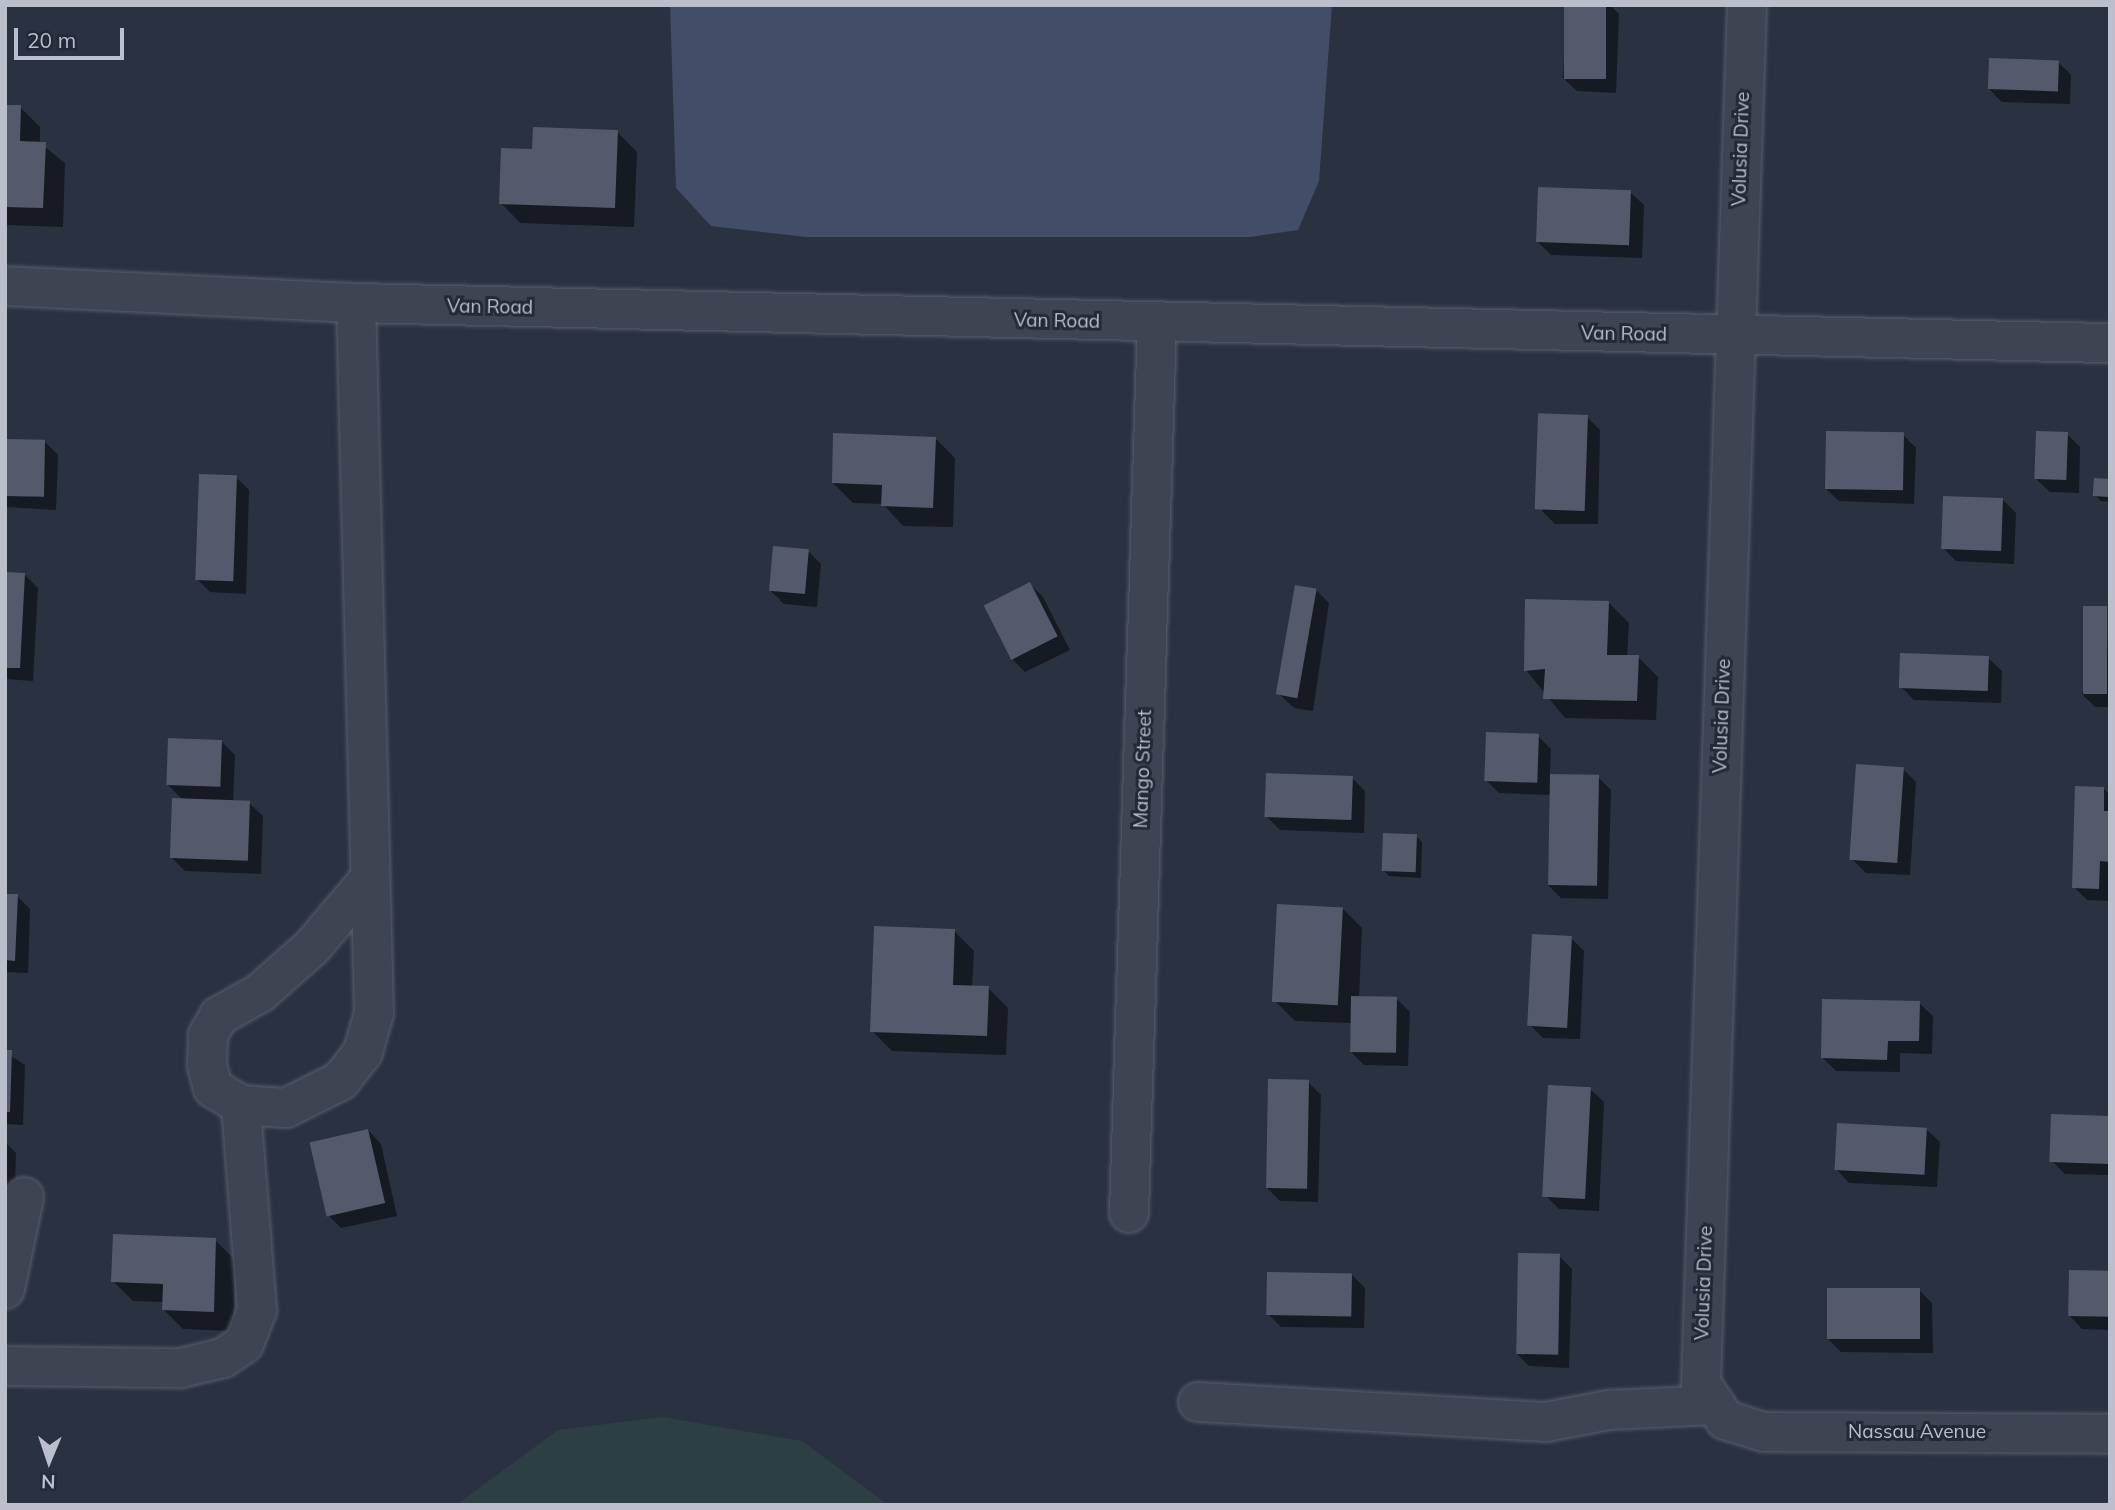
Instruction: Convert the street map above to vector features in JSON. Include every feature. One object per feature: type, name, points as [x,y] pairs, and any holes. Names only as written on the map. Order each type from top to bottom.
[{"type":"street","name":"Volusia Drive","points":[[1721,1412],[1701,1383],[1747,5]]},
{"type":"street","name":"Van Road","points":[[5,286],[356,303],[1157,324],[2110,343]]},
{"type":"street","points":[[356,303],[368,881],[374,1013],[363,1052],[340,1081],[286,1108],[241,1105],[213,1088],[207,1065],[208,1035],[219,1016],[260,993],[312,947],[368,881]]},
{"type":"street","name":"Mango Street","points":[[1129,1213],[1157,324]]},
{"type":"street","points":[[5,1366],[181,1367],[223,1358],[244,1344],[257,1310],[241,1105]]},
{"type":"street","points":[[5,1289],[24,1197]]},
{"type":"street","name":"Nassau Avenue","points":[[1198,1402],[1546,1423],[1609,1410],[1721,1412],[1765,1432],[2110,1434]]},
{"type":"shaded area","points":[[662,1417],[802,1441],[888,1505],[456,1505],[558,1430]]},
{"type":"water","points":[[670,5],[1332,5],[1319,181],[1298,230],[1250,237],[806,237],[711,226],[676,188]]},
{"type":"building","points":[[1564,5],[1606,5],[1606,79],[1564,79]]},
{"type":"building","points":[[1989,58],[2059,60],[2058,91],[1988,89]]},
{"type":"building","points":[[5,105],[21,105],[20,141],[46,142],[43,208],[5,207]]},
{"type":"building","points":[[533,127],[618,130],[615,208],[499,204],[501,148],[532,149]]},
{"type":"building","points":[[1538,187],[1631,190],[1629,245],[1536,242]]},
{"type":"building","points":[[1538,413],[1588,415],[1585,511],[1535,509]]},
{"type":"building","points":[[1826,431],[1904,432],[1903,490],[1825,489]]},
{"type":"building","points":[[2036,431],[2068,432],[2066,480],[2034,479]]},
{"type":"building","points":[[833,433],[936,437],[933,508],[881,506],[882,485],[832,483]]},
{"type":"building","points":[[5,439],[45,440],[44,497],[5,496]]},
{"type":"building","points":[[199,474],[237,475],[233,581],[195,580]]},
{"type":"building","points":[[2094,478],[2110,479],[2109,497],[2093,496]]},
{"type":"building","points":[[1943,496],[2003,498],[2001,551],[1941,549]]},
{"type":"building","points":[[773,546],[809,549],[805,594],[769,591]]},
{"type":"building","points":[[5,572],[25,573],[20,668],[5,668]]},
{"type":"building","points":[[1030,582],[1058,636],[1011,660],[984,606]]},
{"type":"building","points":[[1295,585],[1317,589],[1297,698],[1276,694]]},
{"type":"building","points":[[1525,599],[1609,601],[1607,655],[1639,655],[1637,701],[1543,699],[1545,669],[1524,671]]},
{"type":"building","points":[[2083,606],[2107,606],[2107,694],[2083,694]]},
{"type":"building","points":[[1900,653],[1989,656],[1988,691],[1899,688]]},
{"type":"building","points":[[1486,732],[1539,734],[1537,783],[1484,781]]},
{"type":"building","points":[[168,738],[222,740],[220,787],[166,785]]},
{"type":"building","points":[[1856,764],[1904,767],[1897,863],[1849,860]]},
{"type":"building","points":[[1266,773],[1353,776],[1351,820],[1264,817]]},
{"type":"building","points":[[1550,774],[1599,775],[1597,886],[1548,885]]},
{"type":"building","points":[[2075,786],[2104,787],[2104,811],[2110,811],[2110,862],[2100,861],[2099,889],[2072,888]]},
{"type":"building","points":[[172,798],[250,801],[248,861],[170,858]]},
{"type":"building","points":[[1383,833],[1417,834],[1416,872],[1382,871]]},
{"type":"building","points":[[5,894],[18,894],[15,961],[5,960]]},
{"type":"building","points":[[1277,904],[1343,907],[1338,1005],[1272,1002]]},
{"type":"building","points":[[874,926],[955,929],[953,985],[989,986],[987,1036],[870,1032]]},
{"type":"building","points":[[1532,934],[1572,936],[1567,1028],[1527,1026]]},
{"type":"building","points":[[1351,996],[1397,997],[1396,1053],[1350,1052]]},
{"type":"building","points":[[1822,999],[1920,1001],[1919,1041],[1888,1041],[1887,1060],[1821,1058]]},
{"type":"building","points":[[5,1050],[12,1050],[10,1112],[5,1112]]},
{"type":"building","points":[[1268,1079],[1309,1080],[1307,1189],[1266,1188]]},
{"type":"building","points":[[1548,1085],[1591,1087],[1585,1199],[1542,1197]]},
{"type":"building","points":[[2051,1114],[2110,1116],[2108,1164],[2049,1162]]},
{"type":"building","points":[[1837,1123],[1927,1128],[1924,1175],[1835,1170]]},
{"type":"building","points":[[368,1129],[385,1203],[327,1217],[310,1142]]},
{"type":"building","points":[[113,1234],[216,1238],[214,1312],[162,1310],[163,1284],[111,1282]]},
{"type":"building","points":[[1518,1253],[1560,1254],[1558,1355],[1516,1354]]},
{"type":"building","points":[[2069,1270],[2110,1271],[2109,1317],[2068,1316]]},
{"type":"building","points":[[1267,1272],[1352,1273],[1351,1316],[1266,1315]]},
{"type":"building","points":[[1827,1288],[1920,1288],[1920,1339],[1827,1339]]}]
